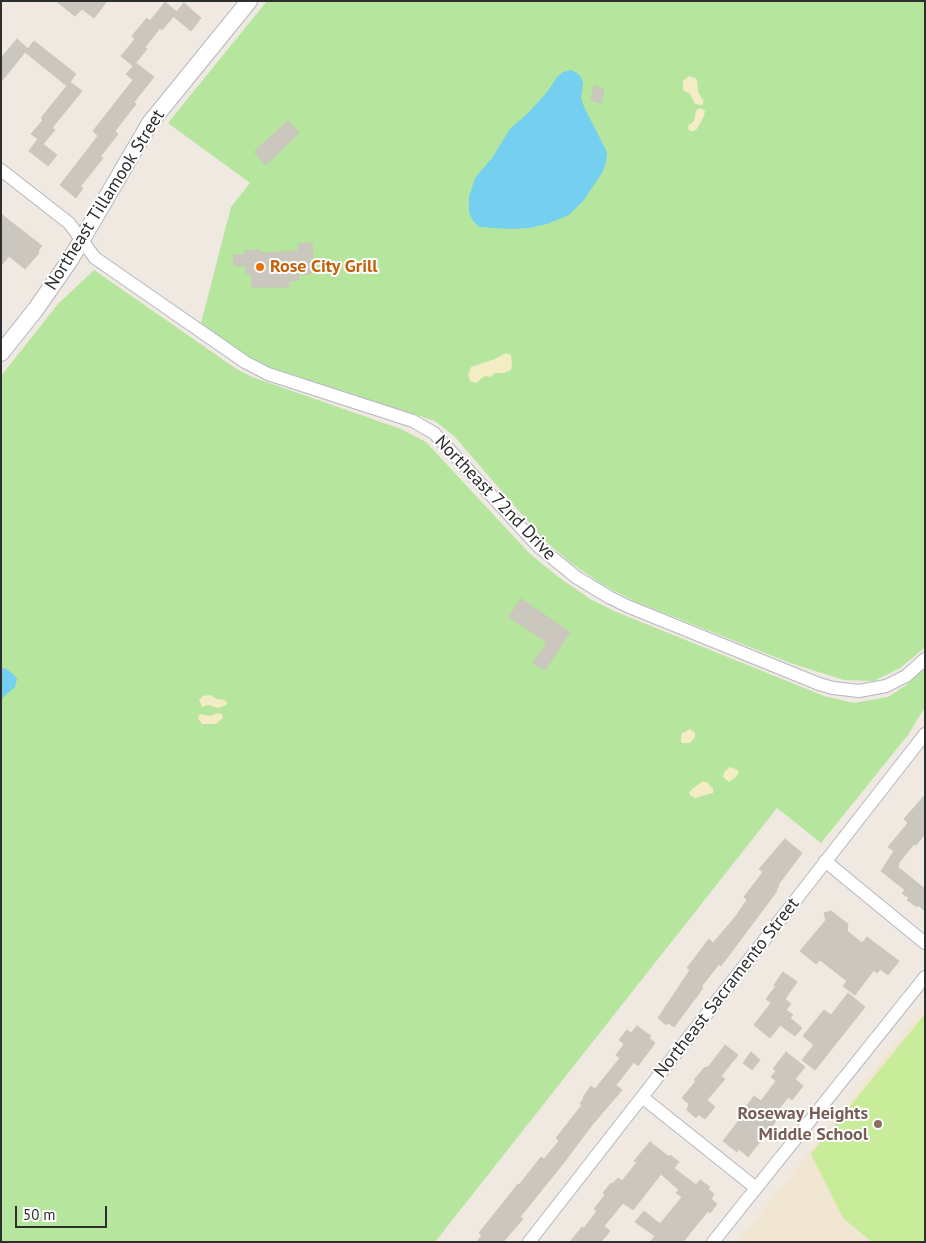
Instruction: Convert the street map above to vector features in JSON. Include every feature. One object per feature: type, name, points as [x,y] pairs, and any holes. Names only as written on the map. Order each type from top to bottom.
[{"type":"street","name":"Northeast Tillamook Street","points":[[1,353],[50,289],[83,240],[150,124],[243,3]]},
{"type":"street","name":"Northeast 72nd Drive","points":[[1,170],[69,223],[95,258],[255,368],[304,386],[403,417],[429,430],[452,452],[538,546],[594,589],[621,603],[833,688],[859,691],[886,686],[906,676],[925,659]]},
{"type":"street","name":"Northeast Sacramento Street","points":[[529,1242],[925,734]]},
{"type":"street","points":[[825,861],[925,943]]},
{"type":"street","points":[[713,1242],[925,977]]},
{"type":"street","points":[[642,1097],[756,1188]]},
{"type":"shaded area","name":"Roseway Heights Middle School","points":[[925,1006],[925,1242],[738,1242]]},
{"type":"green space","points":[[267,1],[925,1],[925,646],[922,650],[900,668],[874,681],[844,680],[793,664],[636,602],[603,585],[571,563],[543,539],[455,437],[435,421],[269,367],[250,358],[201,323],[231,207],[250,183],[168,123]]},
{"type":"green space","points":[[94,270],[235,368],[252,377],[401,429],[426,442],[529,553],[557,576],[590,599],[614,611],[824,696],[854,703],[888,697],[905,686],[925,667],[925,707],[908,735],[821,843],[777,808],[435,1242],[1,1242],[1,376],[58,304]]},
{"type":"green space","name":"Roseway Heights Middle School","points":[[925,1014],[925,1242],[872,1242],[843,1218],[811,1154]]},
{"type":"sand","points":[[689,76],[697,80],[698,92],[704,102],[702,105],[695,104],[690,94],[683,90],[683,81]]},
{"type":"sand","points":[[699,108],[705,110],[704,116],[697,129],[689,131],[688,126],[694,121],[696,111]]},
{"type":"sand","points":[[506,353],[511,355],[511,370],[504,373],[495,373],[490,377],[485,376],[476,383],[470,381],[468,375],[471,367]]},
{"type":"sand","points":[[210,695],[217,699],[225,700],[226,705],[218,708],[208,705],[202,707],[199,700],[203,696]]},
{"type":"sand","points":[[218,713],[222,714],[223,718],[216,724],[202,724],[198,718],[200,714],[210,716]]},
{"type":"sand","points":[[690,729],[695,733],[695,737],[690,743],[681,742],[681,734]]},
{"type":"sand","points":[[730,767],[739,772],[729,782],[723,777],[724,772]]},
{"type":"sand","points":[[703,781],[708,783],[713,789],[713,793],[695,798],[690,795],[689,793],[692,789]]},
{"type":"water","points":[[571,70],[581,77],[583,83],[581,99],[607,152],[603,171],[584,200],[569,215],[547,224],[529,228],[480,227],[474,222],[469,213],[469,197],[475,178],[492,158],[510,129],[548,91],[557,77],[563,72]]},
{"type":"water","points":[[5,668],[17,679],[15,687],[1,699],[1,669]]},
{"type":"building","points":[[56,1],[107,1],[94,18],[82,9],[75,16]]},
{"type":"building","points":[[165,2],[177,12],[162,30],[160,28],[145,47],[147,49],[133,66],[121,56],[135,39],[132,36],[147,18],[150,21]]},
{"type":"building","points":[[184,3],[201,18],[191,31],[173,16]]},
{"type":"building","points":[[17,39],[28,49],[34,41],[76,74],[67,86],[25,52],[1,82],[1,58]]},
{"type":"building","points":[[136,63],[154,77],[134,102],[136,104],[115,131],[118,134],[100,157],[103,158],[80,187],[83,188],[76,198],[60,185],[98,136],[93,131],[133,80],[126,74]]},
{"type":"building","points":[[70,82],[82,91],[52,128],[55,130],[43,144],[57,155],[48,166],[29,151],[38,139],[31,134],[43,120],[41,118]]},
{"type":"building","points":[[594,86],[604,89],[601,103],[591,100]]},
{"type":"building","points":[[288,121],[299,133],[266,165],[254,152]]},
{"type":"building","points":[[1,214],[42,246],[38,251],[39,253],[25,269],[9,256],[1,266]]},
{"type":"building","points":[[312,243],[313,258],[310,258],[311,274],[298,275],[299,280],[289,281],[289,287],[252,287],[251,273],[246,274],[246,266],[234,266],[233,255],[245,255],[245,251],[260,250],[261,253],[299,251],[298,244]]},
{"type":"building","points":[[521,599],[570,632],[545,670],[533,663],[547,642],[509,617]]},
{"type":"building","points":[[925,795],[925,834],[916,845],[914,844],[898,864],[898,867],[925,889],[925,911],[907,900],[909,898],[902,893],[905,890],[881,871],[894,851],[888,847],[908,823],[904,819]]},
{"type":"building","points":[[785,839],[802,853],[778,885],[777,891],[721,966],[719,964],[701,987],[703,988],[674,1027],[668,1023],[666,1025],[658,1018],[690,970],[687,968],[709,939],[713,943],[736,916],[747,900],[744,897],[763,872],[759,869]]},
{"type":"building","points":[[831,911],[848,924],[847,931],[862,943],[867,937],[899,961],[888,975],[880,969],[877,973],[874,970],[855,995],[843,986],[847,981],[820,960],[816,964],[800,951],[826,920],[824,913]]},
{"type":"building","points":[[783,972],[797,982],[785,999],[791,1004],[786,1010],[793,1015],[790,1018],[802,1028],[795,1036],[780,1025],[770,1038],[754,1025],[771,1003],[766,999],[776,986],[774,985]]},
{"type":"building","points":[[848,993],[865,1007],[815,1070],[802,1060],[814,1045],[803,1036],[824,1010],[831,1015]]},
{"type":"building","points":[[637,1026],[651,1036],[649,1038],[655,1043],[638,1066],[634,1062],[616,1085],[622,1090],[592,1125],[520,1217],[523,1219],[503,1242],[477,1242],[482,1235],[479,1233],[518,1184],[541,1157],[544,1159],[559,1141],[556,1138],[582,1105],[580,1104],[583,1097],[591,1086],[595,1089],[620,1058],[616,1055],[624,1044],[619,1040],[627,1030],[631,1033]]},
{"type":"building","points":[[725,1045],[738,1055],[721,1076],[725,1079],[707,1100],[715,1107],[705,1119],[698,1114],[696,1118],[687,1110],[689,1104],[682,1098],[696,1081],[694,1080],[705,1067],[709,1066]]},
{"type":"building","points":[[751,1052],[760,1060],[752,1070],[743,1063]]},
{"type":"building","points":[[786,1052],[805,1067],[795,1079],[803,1086],[792,1100],[788,1097],[776,1113],[780,1116],[748,1157],[739,1149],[737,1152],[723,1141],[744,1114],[742,1112],[754,1096],[761,1101],[776,1081],[771,1077],[776,1071],[773,1069]]},
{"type":"building","points":[[650,1142],[669,1157],[670,1155],[679,1162],[674,1168],[696,1185],[700,1180],[710,1187],[708,1189],[714,1194],[711,1199],[717,1204],[710,1213],[708,1211],[683,1242],[650,1242],[655,1236],[635,1222],[644,1211],[660,1224],[682,1197],[676,1193],[679,1190],[661,1174],[633,1210],[623,1203],[604,1226],[610,1231],[601,1242],[570,1242],[597,1211],[594,1209],[605,1195],[603,1193],[611,1183],[618,1178],[622,1181],[637,1162],[634,1161]]},
{"type":"place","name":"Rose City Grill","points":[[260,267]]},
{"type":"place","name":"Roseway Heights Middle School","points":[[878,1124]]}]
